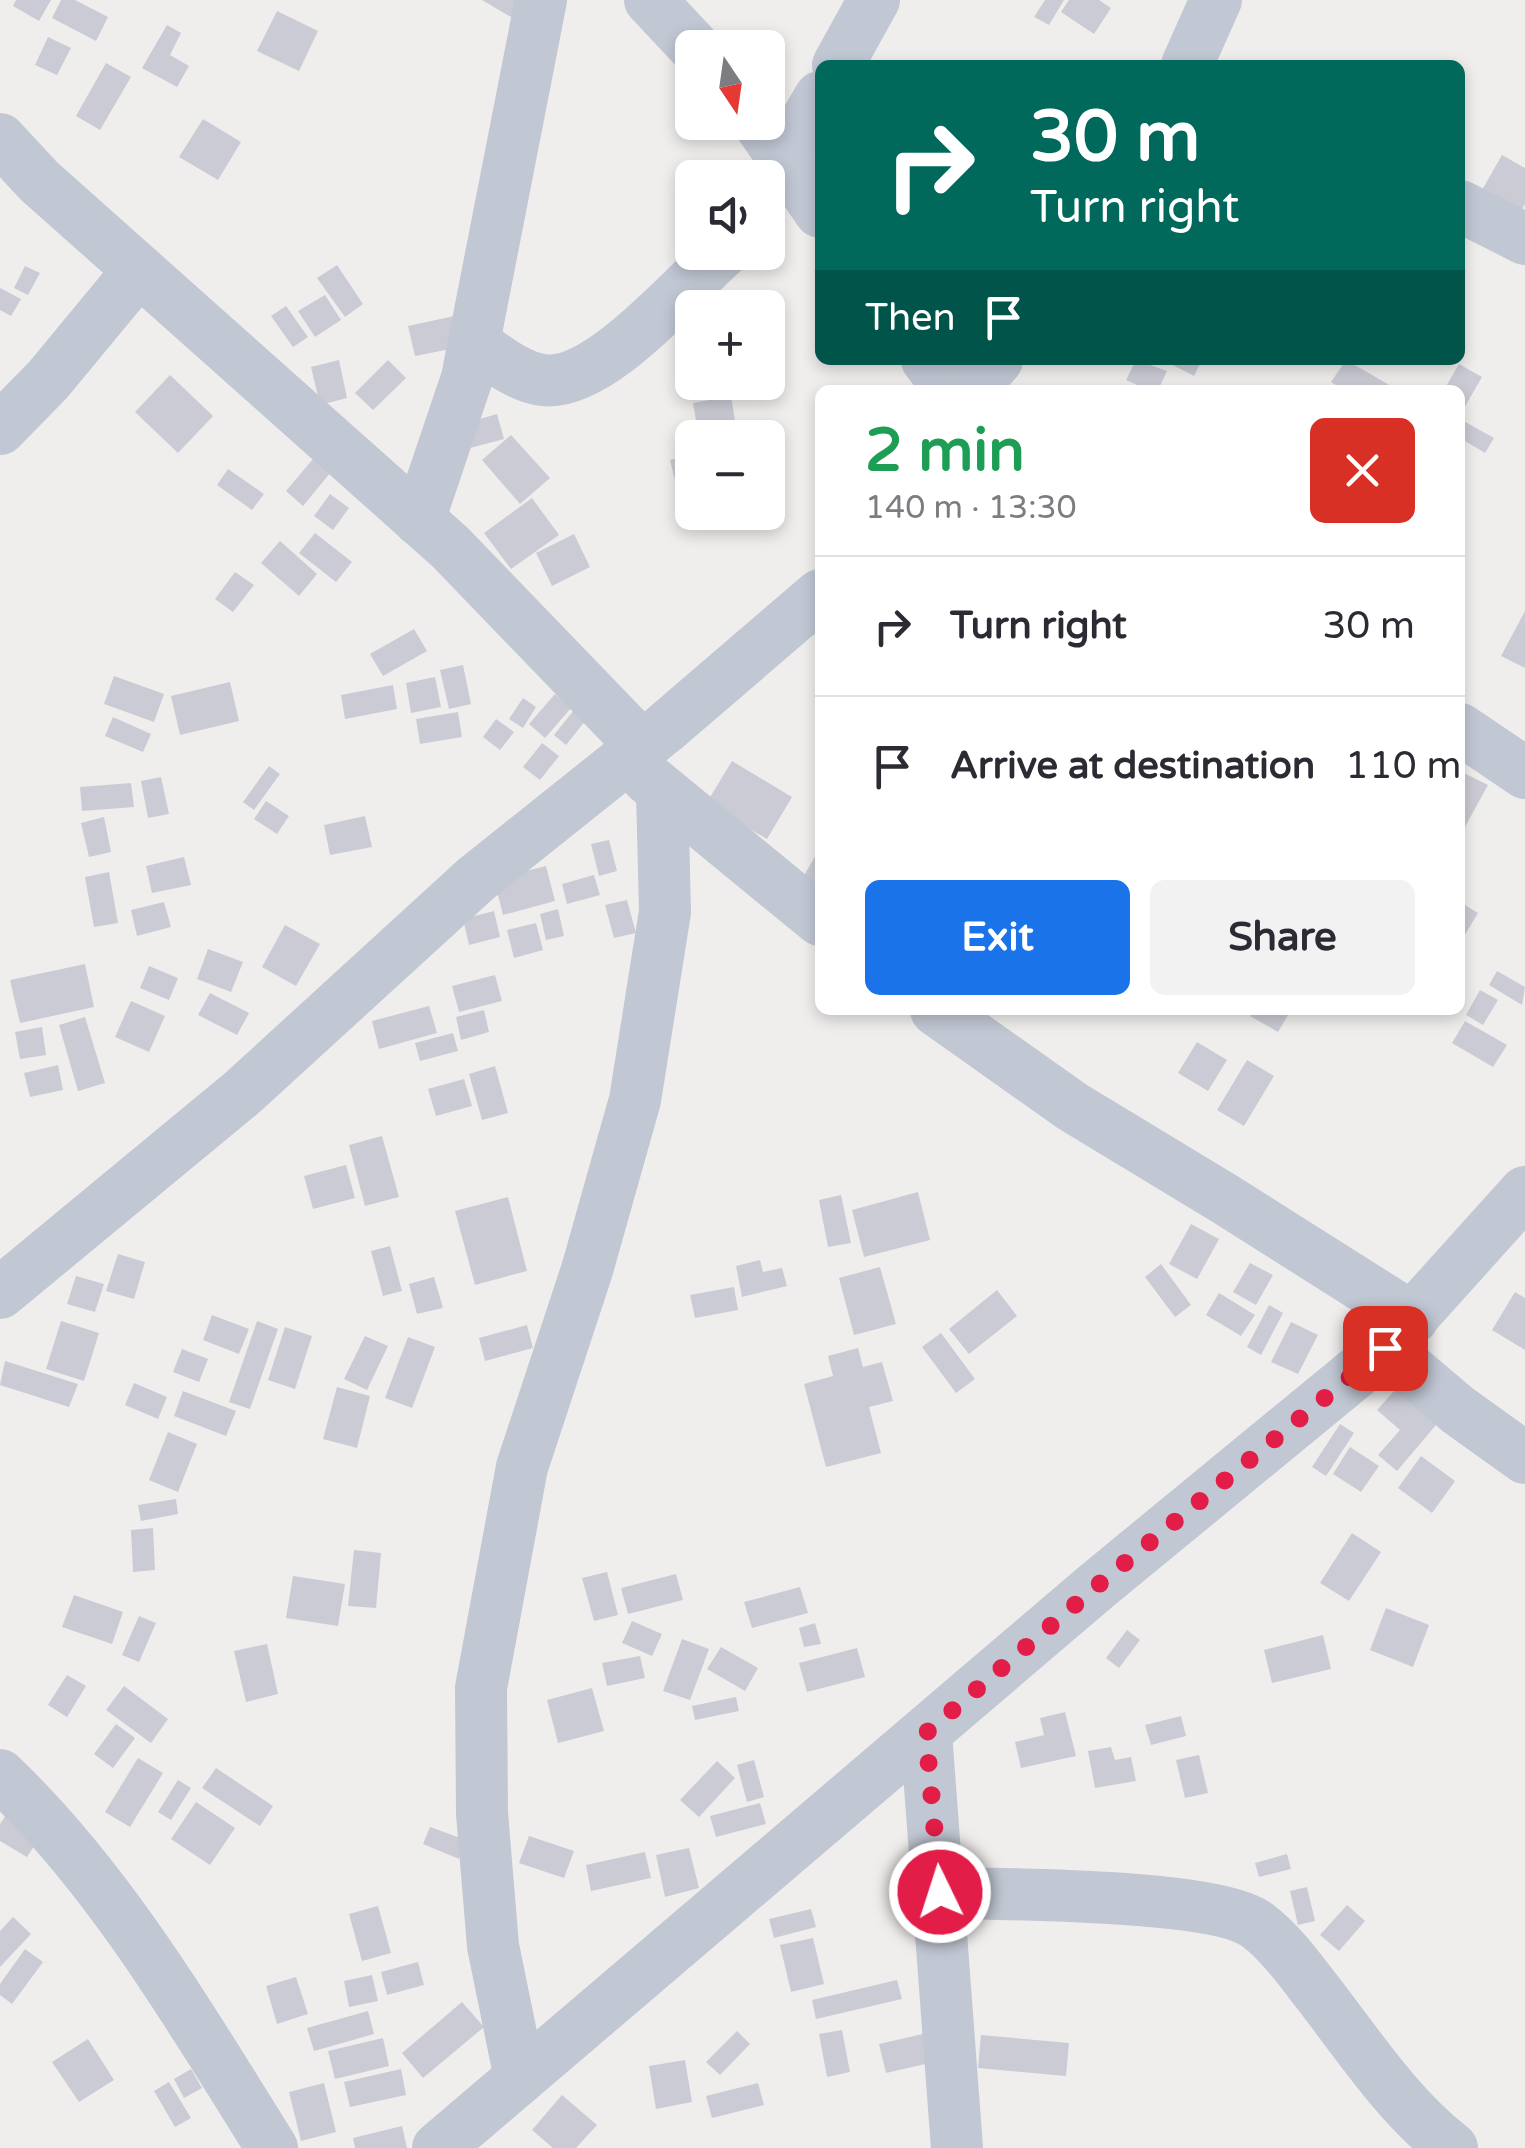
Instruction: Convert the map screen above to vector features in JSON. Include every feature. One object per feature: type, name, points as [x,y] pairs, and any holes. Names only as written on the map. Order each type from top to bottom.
[{"type":"street","points":[[419,520],[467,378],[541,0]]},
{"type":"street","points":[[650,0],[678,30]]},
{"type":"street","points":[[841,60],[874,0]]},
{"type":"street","points":[[1198,60],[1216,0]]},
{"type":"street","points":[[785,176],[815,108]]},
{"type":"street","points":[[0,139],[38,180],[450,548],[643,766],[815,916]]},
{"type":"street","points":[[1465,209],[1525,239]]},
{"type":"street","points":[[0,429],[48,380],[139,270]]},
{"type":"street","points":[[474,343],[510,368],[543,380],[578,377],[618,351],[703,270]]},
{"type":"street","points":[[975,385],[993,365]]},
{"type":"street","points":[[0,1293],[243,1092],[476,880],[643,766],[815,599]]},
{"type":"street","points":[[1465,732],[1525,773]]},
{"type":"street","points":[[520,2078],[492,1946],[482,1813],[481,1688],[522,1466],[586,1270],[635,1100],[665,912],[643,766]]},
{"type":"street","points":[[943,1015],[1073,1107],[1226,1199],[1399,1333],[1458,1410],[1525,1458]]},
{"type":"street","points":[[438,2148],[1399,1333],[1525,1192]]},
{"type":"street","points":[[926,1733],[957,2148]]},
{"type":"street","points":[[0,1775],[63,1842],[120,1915],[272,2148]]},
{"type":"street","points":[[940,1892],[1160,1904],[1211,1910],[1254,1923],[1293,1961],[1422,2125],[1452,2148]]},
{"type":"building","points":[[16,0],[51,0],[39,21],[13,6]]},
{"type":"building","points":[[61,0],[75,0],[108,17],[96,41],[52,18]]},
{"type":"building","points":[[482,0],[521,0],[511,17]]},
{"type":"building","points":[[1045,0],[1064,0],[1049,25],[1034,17]]},
{"type":"building","points":[[1069,0],[1099,0],[1111,8],[1094,34],[1061,12]]},
{"type":"building","points":[[277,11],[318,31],[299,71],[257,51]]},
{"type":"building","points":[[167,25],[181,33],[170,55],[189,66],[177,87],[142,68]]},
{"type":"building","points":[[48,37],[71,48],[57,75],[35,65]]},
{"type":"building","points":[[106,63],[131,77],[100,130],[76,116]]},
{"type":"building","points":[[203,119],[241,142],[218,180],[179,157]]},
{"type":"building","points":[[1502,155],[1525,168],[1525,204],[1520,212],[1482,190]]},
{"type":"building","points":[[337,265],[363,304],[345,317],[317,278]]},
{"type":"building","points":[[25,266],[40,273],[28,295],[14,288]]},
{"type":"building","points":[[0,288],[21,299],[11,316],[0,310]]},
{"type":"building","points":[[325,295],[341,320],[315,337],[298,311]]},
{"type":"building","points":[[286,306],[308,337],[293,347],[271,316]]},
{"type":"building","points":[[459,315],[466,346],[415,356],[408,326]]},
{"type":"building","points":[[339,360],[347,398],[320,405],[311,367]]},
{"type":"building","points":[[388,360],[406,378],[373,410],[355,393]]},
{"type":"building","points":[[1134,365],[1167,371],[1160,385],[1137,385],[1126,380]]},
{"type":"building","points":[[1173,365],[1200,365],[1194,376]]},
{"type":"building","points":[[1343,365],[1355,365],[1389,385],[1336,385],[1331,382]]},
{"type":"building","points":[[1458,365],[1482,377],[1465,406],[1465,385],[1447,385]]},
{"type":"building","points":[[170,375],[213,416],[178,453],[135,412]]},
{"type":"building","points":[[732,400],[735,420],[696,420],[693,403]]},
{"type":"building","points":[[497,414],[504,439],[470,448],[463,424]]},
{"type":"building","points":[[1465,422],[1494,438],[1485,453],[1465,441]]},
{"type":"building","points":[[511,435],[550,478],[520,504],[482,460]]},
{"type":"building","points":[[318,453],[335,467],[303,506],[286,491]]},
{"type":"building","points":[[228,469],[264,494],[252,510],[217,485]]},
{"type":"building","points":[[330,494],[349,508],[333,530],[314,516]]},
{"type":"building","points":[[532,498],[559,535],[511,569],[484,533]]},
{"type":"building","points":[[315,533],[352,562],[336,582],[299,553]]},
{"type":"building","points":[[574,534],[590,567],[552,586],[536,553]]},
{"type":"building","points":[[280,541],[317,574],[299,596],[261,563]]},
{"type":"building","points":[[235,572],[254,585],[233,612],[215,599]]},
{"type":"building","points":[[1525,611],[1525,668],[1501,656]]},
{"type":"building","points":[[414,629],[427,651],[383,676],[370,654]]},
{"type":"building","points":[[463,665],[471,704],[449,709],[440,670]]},
{"type":"building","points":[[114,676],[164,694],[154,722],[104,704]]},
{"type":"building","points":[[435,677],[441,707],[411,713],[406,683]]},
{"type":"building","points":[[230,682],[239,721],[180,735],[171,696]]},
{"type":"building","points":[[393,685],[397,709],[345,719],[341,695]]},
{"type":"building","points":[[555,694],[571,708],[545,738],[529,724]]},
{"type":"building","points":[[523,698],[536,707],[523,728],[509,719]]},
{"type":"building","points":[[574,710],[586,720],[566,745],[554,735]]},
{"type":"building","points":[[458,712],[462,737],[420,744],[416,719]]},
{"type":"building","points":[[113,717],[151,734],[143,752],[105,736]]},
{"type":"building","points":[[496,719],[514,732],[500,750],[483,737]]},
{"type":"building","points":[[542,743],[559,756],[540,780],[523,767]]},
{"type":"building","points":[[732,761],[792,797],[767,839],[706,804]]},
{"type":"building","points":[[269,766],[280,774],[254,810],[243,802]]},
{"type":"building","points":[[1465,774],[1488,785],[1465,827]]},
{"type":"building","points":[[161,777],[169,814],[148,818],[141,781]]},
{"type":"building","points":[[131,783],[134,807],[82,811],[80,787]]},
{"type":"building","points":[[266,801],[289,816],[277,834],[254,819]]},
{"type":"building","points":[[365,816],[372,847],[330,855],[324,825]]},
{"type":"building","points":[[104,817],[111,852],[89,857],[81,823]]},
{"type":"building","points":[[609,840],[617,871],[599,876],[591,844]]},
{"type":"building","points":[[184,857],[191,885],[152,893],[146,866]]},
{"type":"building","points":[[815,857],[815,884],[803,877]]},
{"type":"building","points":[[546,866],[555,901],[503,915],[494,879]]},
{"type":"building","points":[[109,872],[118,923],[94,927],[85,877]]},
{"type":"building","points":[[594,875],[600,895],[567,904],[562,884]]},
{"type":"building","points":[[627,900],[636,933],[614,938],[605,905]]},
{"type":"building","points":[[164,902],[171,927],[137,936],[131,910]]},
{"type":"building","points":[[1465,905],[1478,913],[1465,935]]},
{"type":"building","points":[[558,909],[564,936],[546,940],[540,914]]},
{"type":"building","points":[[494,911],[500,937],[469,945],[463,919]]},
{"type":"building","points":[[536,923],[543,950],[514,958],[507,930]]},
{"type":"building","points":[[285,925],[320,944],[296,986],[262,967]]},
{"type":"building","points":[[208,949],[243,962],[231,992],[197,979]]},
{"type":"building","points":[[85,964],[94,1007],[20,1023],[10,980]]},
{"type":"building","points":[[149,966],[178,978],[169,1000],[140,988]]},
{"type":"building","points":[[1497,971],[1525,987],[1522,1005],[1489,985]]},
{"type":"building","points":[[495,975],[502,1001],[459,1012],[452,986]]},
{"type":"building","points":[[1480,990],[1498,1000],[1483,1025],[1466,1015]]},
{"type":"building","points":[[210,993],[249,1013],[237,1035],[198,1015]]},
{"type":"building","points":[[131,1001],[165,1016],[149,1052],[115,1037]]},
{"type":"building","points":[[429,1006],[437,1033],[379,1049],[372,1021]]},
{"type":"building","points":[[484,1010],[489,1032],[461,1040],[456,1017]]},
{"type":"building","points":[[1250,1015],[1288,1015],[1278,1032]]},
{"type":"building","points":[[85,1017],[105,1083],[78,1091],[59,1025]]},
{"type":"building","points":[[1465,1021],[1507,1045],[1493,1067],[1452,1043]]},
{"type":"building","points":[[42,1027],[46,1055],[20,1059],[15,1032]]},
{"type":"building","points":[[453,1033],[458,1051],[420,1061],[415,1043]]},
{"type":"building","points":[[1197,1042],[1227,1060],[1208,1091],[1178,1073]]},
{"type":"building","points":[[1247,1060],[1274,1076],[1244,1126],[1217,1110]]},
{"type":"building","points":[[58,1065],[63,1090],[30,1097],[24,1073]]},
{"type":"building","points":[[495,1066],[508,1113],[482,1120],[469,1074]]},
{"type":"building","points":[[464,1079],[472,1106],[436,1116],[428,1089]]},
{"type":"building","points":[[382,1136],[399,1197],[365,1206],[349,1145]]},
{"type":"building","points":[[346,1165],[355,1198],[313,1209],[304,1176]]},
{"type":"building","points":[[918,1192],[930,1240],[864,1257],[852,1210]]},
{"type":"building","points":[[841,1195],[851,1243],[828,1247],[819,1200]]},
{"type":"building","points":[[508,1197],[527,1271],[475,1285],[455,1211]]},
{"type":"building","points":[[1191,1224],[1219,1239],[1197,1279],[1169,1264]]},
{"type":"building","points":[[390,1246],[402,1291],[383,1296],[371,1251]]},
{"type":"building","points":[[118,1254],[145,1262],[134,1299],[106,1291]]},
{"type":"building","points":[[760,1260],[763,1272],[782,1268],[787,1286],[742,1297],[736,1266]]},
{"type":"building","points":[[1250,1263],[1273,1275],[1256,1305],[1233,1292]]},
{"type":"building","points":[[1161,1264],[1191,1305],[1175,1317],[1145,1277]]},
{"type":"building","points":[[880,1267],[896,1324],[854,1335],[839,1278]]},
{"type":"building","points":[[76,1276],[104,1284],[95,1312],[67,1304]]},
{"type":"building","points":[[434,1277],[443,1308],[417,1314],[409,1284]]},
{"type":"building","points":[[734,1287],[738,1310],[695,1318],[690,1295]]},
{"type":"building","points":[[997,1290],[1017,1316],[969,1354],[949,1329]]},
{"type":"building","points":[[1515,1292],[1525,1298],[1525,1350],[1492,1330]]},
{"type":"building","points":[[1219,1293],[1255,1315],[1241,1336],[1206,1315]]},
{"type":"building","points":[[1269,1305],[1283,1313],[1261,1355],[1247,1347]]},
{"type":"building","points":[[212,1315],[249,1329],[239,1354],[203,1340]]},
{"type":"building","points":[[61,1321],[99,1333],[84,1381],[46,1369]]},
{"type":"building","points":[[257,1321],[278,1329],[250,1409],[229,1402]]},
{"type":"building","points":[[1291,1322],[1318,1335],[1298,1374],[1271,1362]]},
{"type":"building","points":[[527,1325],[533,1348],[485,1361],[479,1338]]},
{"type":"building","points":[[285,1327],[312,1336],[295,1389],[268,1380]]},
{"type":"building","points":[[941,1333],[975,1379],[956,1393],[922,1347]]},
{"type":"building","points":[[365,1336],[388,1346],[367,1390],[344,1379]]},
{"type":"building","points":[[408,1337],[435,1347],[412,1408],[385,1398]]},
{"type":"building","points":[[858,1348],[863,1367],[882,1362],[893,1401],[869,1407],[881,1453],[826,1467],[804,1384],[833,1376],[828,1356]]},
{"type":"building","points":[[182,1349],[208,1359],[199,1382],[173,1372]]},
{"type":"building","points":[[5,1361],[78,1384],[69,1407],[0,1385]]},
{"type":"building","points":[[134,1383],[167,1397],[158,1419],[125,1405]]},
{"type":"building","points":[[337,1387],[370,1396],[357,1448],[323,1439]]},
{"type":"building","points":[[1395,1390],[1436,1425],[1397,1471],[1378,1455],[1400,1430],[1377,1410]]},
{"type":"building","points":[[183,1391],[236,1411],[226,1436],[174,1416]]},
{"type":"building","points":[[1340,1424],[1354,1433],[1326,1476],[1312,1467]]},
{"type":"building","points":[[168,1432],[197,1444],[178,1492],[149,1480]]},
{"type":"building","points":[[1350,1447],[1379,1466],[1361,1492],[1333,1474]]},
{"type":"building","points":[[1421,1456],[1455,1481],[1432,1513],[1398,1488]]},
{"type":"building","points":[[176,1499],[178,1514],[141,1521],[138,1505]]},
{"type":"building","points":[[153,1528],[155,1570],[133,1572],[131,1530]]},
{"type":"building","points":[[1352,1533],[1381,1552],[1349,1601],[1320,1583]]},
{"type":"building","points":[[354,1550],[381,1553],[376,1608],[348,1606]]},
{"type":"building","points":[[607,1572],[618,1615],[594,1621],[582,1578]]},
{"type":"building","points":[[676,1574],[683,1600],[628,1614],[621,1588]]},
{"type":"building","points":[[293,1576],[345,1584],[338,1626],[286,1618]]},
{"type":"building","points":[[800,1587],[808,1613],[752,1628],[744,1602]]},
{"type":"building","points":[[74,1595],[123,1612],[112,1644],[62,1627]]},
{"type":"building","points":[[1386,1608],[1429,1625],[1413,1667],[1370,1650]]},
{"type":"building","points":[[139,1616],[156,1623],[139,1662],[122,1655]]},
{"type":"building","points":[[632,1621],[662,1634],[652,1656],[622,1643]]},
{"type":"building","points":[[815,1623],[821,1644],[804,1647],[799,1628]]},
{"type":"building","points":[[1127,1630],[1140,1640],[1119,1668],[1106,1658]]},
{"type":"building","points":[[1323,1635],[1331,1669],[1272,1683],[1264,1650]]},
{"type":"building","points":[[682,1639],[709,1649],[690,1700],[663,1691]]},
{"type":"building","points":[[267,1644],[278,1694],[246,1702],[234,1651]]},
{"type":"building","points":[[721,1647],[758,1668],[745,1691],[707,1669]]},
{"type":"building","points":[[857,1648],[865,1677],[807,1692],[799,1663]]},
{"type":"building","points":[[640,1656],[645,1678],[607,1686],[602,1663]]},
{"type":"building","points":[[67,1675],[86,1686],[67,1717],[48,1705]]},
{"type":"building","points":[[124,1686],[168,1719],[151,1743],[106,1710]]},
{"type":"building","points":[[592,1688],[604,1731],[558,1743],[547,1700]]},
{"type":"building","points":[[736,1697],[739,1711],[695,1720],[692,1706]]},
{"type":"building","points":[[1065,1712],[1076,1756],[1021,1768],[1015,1742],[1044,1735],[1040,1718]]},
{"type":"building","points":[[1181,1716],[1186,1736],[1151,1745],[1145,1725]]},
{"type":"building","points":[[116,1724],[135,1738],[113,1768],[94,1754]]},
{"type":"building","points":[[1111,1747],[1115,1760],[1131,1757],[1136,1781],[1095,1788],[1088,1751]]},
{"type":"building","points":[[1199,1755],[1208,1793],[1185,1798],[1176,1760]]},
{"type":"building","points":[[138,1758],[163,1773],[130,1827],[105,1812]]},
{"type":"building","points":[[754,1760],[764,1797],[747,1802],[737,1765]]},
{"type":"building","points":[[717,1761],[735,1778],[699,1817],[680,1800]]},
{"type":"building","points":[[216,1768],[273,1806],[260,1826],[202,1788]]},
{"type":"building","points":[[178,1780],[191,1788],[171,1820],[158,1812]]},
{"type":"building","points":[[196,1802],[235,1828],[210,1865],[171,1839]]},
{"type":"building","points":[[760,1803],[766,1824],[716,1837],[710,1816]]},
{"type":"building","points":[[10,1809],[44,1830],[27,1857],[0,1841],[0,1824]]},
{"type":"building","points":[[430,1827],[466,1840],[459,1859],[423,1844]]},
{"type":"building","points":[[529,1836],[574,1851],[564,1878],[519,1863]]},
{"type":"building","points":[[689,1848],[699,1888],[665,1897],[656,1855]]},
{"type":"building","points":[[645,1852],[651,1878],[591,1891],[586,1865]]},
{"type":"building","points":[[1287,1854],[1291,1869],[1259,1877],[1255,1863]]},
{"type":"building","points":[[1307,1887],[1315,1921],[1298,1925],[1290,1891]]},
{"type":"building","points":[[1347,1905],[1365,1921],[1339,1951],[1320,1935]]},
{"type":"building","points":[[378,1906],[391,1953],[362,1961],[349,1914]]},
{"type":"building","points":[[811,1909],[816,1927],[774,1938],[769,1919]]},
{"type":"building","points":[[13,1917],[31,1934],[0,1967],[0,1931]]},
{"type":"building","points":[[813,1938],[824,1984],[791,1992],[780,1945]]},
{"type":"building","points":[[25,1949],[43,1962],[12,2004],[0,1995],[0,1984]]},
{"type":"building","points":[[418,1962],[424,1985],[387,1995],[381,1972]]},
{"type":"building","points":[[372,1975],[378,2001],[349,2007],[344,1981]]},
{"type":"building","points":[[296,1977],[308,2014],[277,2024],[266,1986]]},
{"type":"building","points":[[897,1980],[902,1999],[816,2019],[812,2000]]},
{"type":"building","points":[[462,2002],[484,2027],[423,2078],[402,2053]]},
{"type":"building","points":[[368,2011],[374,2034],[314,2051],[307,2028]]},
{"type":"building","points":[[842,2030],[850,2072],[827,2077],[819,2034]]},
{"type":"building","points":[[737,2031],[750,2044],[720,2075],[706,2062]]},
{"type":"building","points":[[927,2033],[934,2062],[886,2073],[879,2044]]},
{"type":"building","points":[[981,2035],[1069,2043],[1066,2076],[978,2068]]},
{"type":"building","points":[[383,2038],[389,2066],[335,2079],[328,2051]]},
{"type":"building","points":[[88,2039],[114,2080],[79,2102],[52,2062]]},
{"type":"building","points":[[685,2060],[692,2102],[656,2109],[649,2066]]},
{"type":"building","points":[[191,2069],[202,2088],[184,2098],[174,2079]]},
{"type":"building","points":[[401,2069],[406,2095],[350,2107],[344,2082]]},
{"type":"building","points":[[169,2082],[191,2118],[175,2127],[154,2091]]},
{"type":"building","points":[[324,2083],[336,2132],[301,2141],[289,2092]]},
{"type":"building","points":[[758,2083],[764,2105],[712,2118],[706,2096]]},
{"type":"building","points":[[562,2095],[597,2125],[576,2148],[553,2148],[532,2130]]},
{"type":"building","points":[[402,2126],[407,2148],[355,2148],[353,2138]]},
{"type":"route","points":[[940,1892],[926,1733],[1385,1348]]}]
